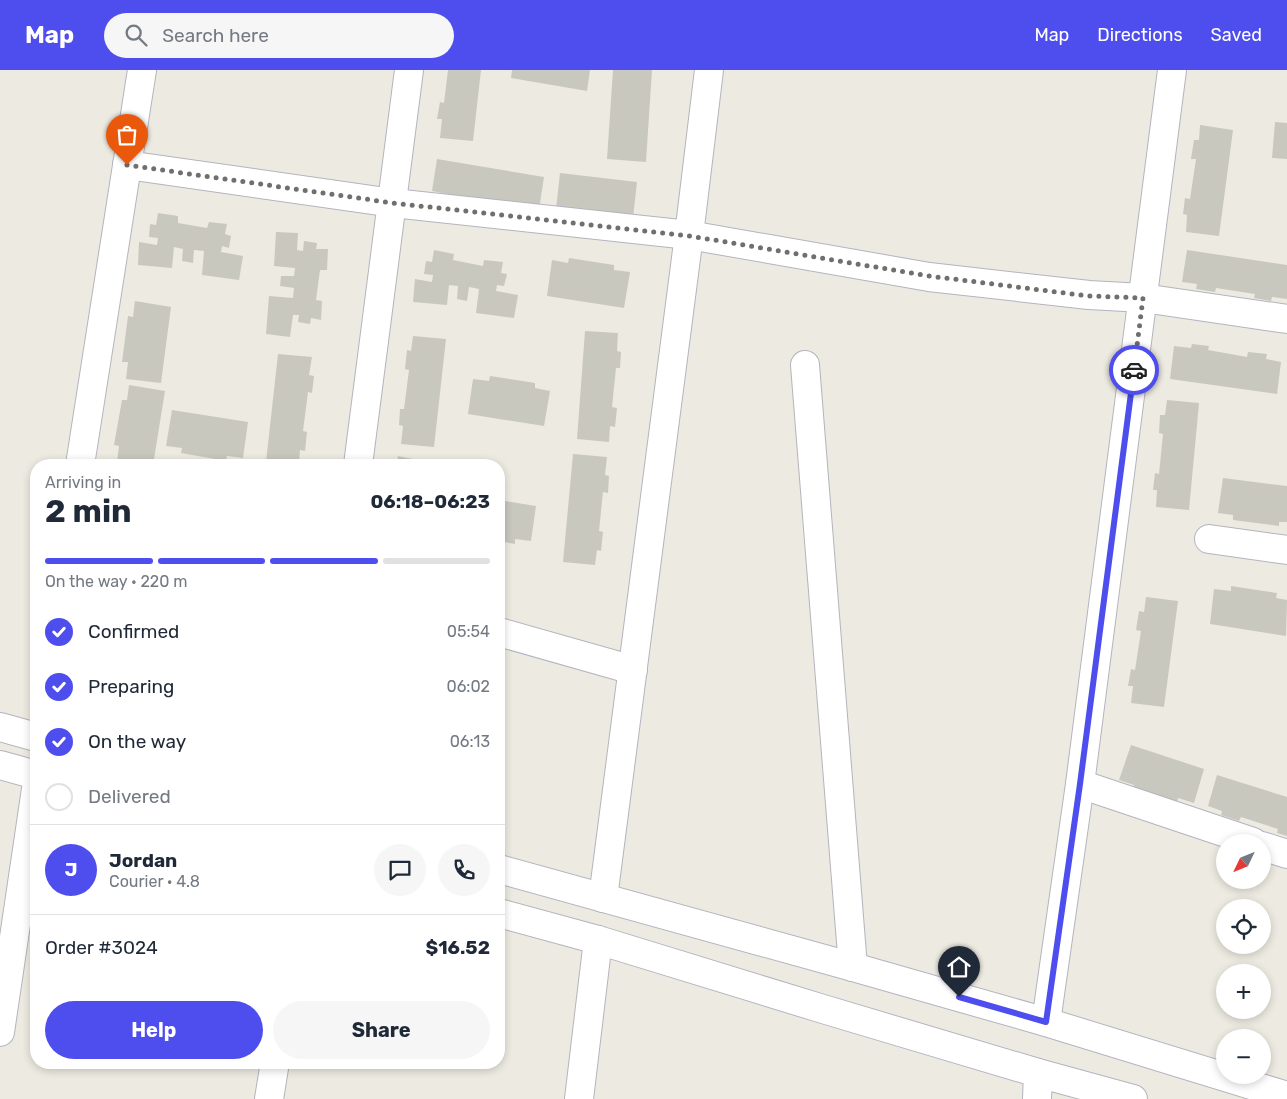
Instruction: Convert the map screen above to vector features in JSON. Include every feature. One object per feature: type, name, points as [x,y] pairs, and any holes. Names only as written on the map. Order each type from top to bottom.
[{"type":"street","points":[[81,459],[142,70]]},
{"type":"street","points":[[359,459],[409,70]]},
{"type":"street","points":[[603,898],[690,236],[709,70]]},
{"type":"street","points":[[1046,1022],[1080,784],[1172,70]]},
{"type":"street","points":[[127,165],[393,203],[690,236],[929,276],[1089,296],[1143,298],[1287,319]]},
{"type":"street","points":[[805,365],[853,967]]},
{"type":"street","points":[[1209,539],[1287,550]]},
{"type":"street","points":[[505,634],[633,670]]},
{"type":"street","points":[[0,727],[30,735]]},
{"type":"street","points":[[0,765],[30,773]]},
{"type":"street","points":[[1080,784],[1230,834]]},
{"type":"street","points":[[0,1032],[30,830]]},
{"type":"street","points":[[1271,849],[1287,854]]},
{"type":"street","points":[[505,871],[1046,1022],[1287,1096]]},
{"type":"street","points":[[505,914],[598,940],[833,1012],[1038,1086],[1133,1099]]},
{"type":"street","points":[[579,1099],[598,940]]},
{"type":"street","points":[[269,1099],[273,1069]]},
{"type":"building","points":[[448,70],[481,70],[473,141],[440,138],[442,119],[437,119],[440,102],[444,103]]},
{"type":"building","points":[[512,70],[590,70],[587,91],[511,78]]},
{"type":"building","points":[[613,70],[652,70],[646,162],[607,159]]},
{"type":"building","points":[[1275,122],[1287,123],[1287,159],[1272,158]]},
{"type":"building","points":[[1200,125],[1233,130],[1219,236],[1186,232],[1187,215],[1183,214],[1185,198],[1190,199],[1196,159],[1191,159],[1194,140],[1199,140]]},
{"type":"building","points":[[437,159],[544,177],[539,210],[466,197],[465,201],[446,198],[447,194],[432,191]]},
{"type":"building","points":[[560,173],[637,182],[633,218],[556,209]]},
{"type":"building","points":[[158,213],[178,216],[178,223],[207,228],[209,222],[227,224],[225,234],[231,236],[229,248],[222,246],[221,252],[243,256],[239,280],[202,275],[204,251],[194,250],[193,263],[182,261],[183,249],[174,247],[172,268],[138,265],[139,242],[157,245],[158,238],[149,237],[150,224],[156,225]]},
{"type":"building","points":[[276,232],[298,233],[297,250],[303,251],[304,241],[317,243],[316,249],[328,249],[327,270],[320,270],[316,300],[322,301],[321,320],[311,318],[310,324],[298,322],[299,315],[293,315],[290,337],[266,334],[269,296],[293,298],[294,288],[280,286],[281,276],[294,276],[295,268],[274,266]]},
{"type":"building","points":[[434,250],[454,254],[453,260],[483,266],[484,260],[503,262],[501,273],[507,274],[504,286],[497,285],[496,291],[518,295],[514,318],[476,313],[479,289],[469,287],[467,301],[457,299],[458,286],[449,285],[447,305],[413,302],[415,279],[432,282],[433,275],[424,274],[426,261],[432,262]]},
{"type":"building","points":[[1187,250],[1287,265],[1287,299],[1272,297],[1271,301],[1254,298],[1255,294],[1216,288],[1215,292],[1196,289],[1197,284],[1182,282]]},
{"type":"building","points":[[569,258],[614,265],[614,270],[630,272],[624,308],[547,296],[552,260],[568,263]]},
{"type":"building","points":[[135,301],[171,307],[161,383],[126,379],[128,362],[122,362],[128,316],[133,317]]},
{"type":"building","points":[[585,331],[618,333],[617,351],[621,352],[620,368],[616,368],[612,407],[617,408],[615,427],[610,426],[609,442],[577,439]]},
{"type":"building","points":[[413,336],[446,339],[434,447],[401,444],[403,426],[399,425],[400,409],[404,409],[409,370],[405,369],[407,350],[411,351]]},
{"type":"building","points":[[1192,344],[1209,346],[1208,350],[1247,357],[1248,352],[1267,354],[1266,359],[1281,362],[1277,394],[1170,379],[1174,346],[1191,348]]},
{"type":"building","points":[[278,354],[312,357],[309,375],[314,376],[312,393],[308,392],[303,431],[307,432],[305,451],[300,450],[299,459],[266,459]]},
{"type":"building","points":[[490,376],[535,383],[535,388],[550,391],[544,426],[468,414],[473,379],[489,381]]},
{"type":"building","points":[[129,385],[165,391],[154,459],[117,459],[119,446],[114,445],[122,400],[127,400]]},
{"type":"building","points":[[1167,400],[1199,403],[1189,510],[1156,507],[1157,490],[1153,490],[1155,473],[1159,474],[1163,434],[1159,433],[1160,415],[1165,415]]},
{"type":"building","points":[[172,410],[248,422],[243,458],[227,456],[226,459],[215,459],[181,453],[182,448],[166,446]]},
{"type":"building","points":[[573,454],[607,457],[605,475],[609,476],[608,493],[603,492],[599,531],[603,532],[601,551],[597,550],[595,565],[563,562]]},
{"type":"building","points":[[398,456],[413,459],[397,459]]},
{"type":"building","points":[[1223,478],[1287,486],[1287,522],[1279,522],[1279,526],[1233,520],[1233,515],[1218,513]]},
{"type":"building","points":[[505,501],[536,506],[531,541],[515,539],[515,544],[505,542]]},
{"type":"building","points":[[1231,586],[1277,593],[1276,598],[1287,600],[1286,636],[1210,624],[1214,589],[1231,591]]},
{"type":"building","points":[[1146,597],[1178,601],[1164,707],[1131,703],[1133,686],[1128,686],[1131,669],[1135,670],[1141,631],[1136,630],[1139,611],[1144,612]]},
{"type":"building","points":[[1131,745],[1204,769],[1194,803],[1178,798],[1177,803],[1133,790],[1134,785],[1119,780]]},
{"type":"building","points":[[1217,775],[1287,797],[1287,836],[1277,833],[1278,829],[1241,817],[1239,821],[1221,815],[1222,811],[1208,806]]},
{"type":"way so far","points":[[127,165],[393,203],[690,236],[929,276],[1089,296],[1143,298],[1134,370]]},
{"type":"route","points":[[959,997],[1046,1022],[1080,784],[1134,370]]}]
